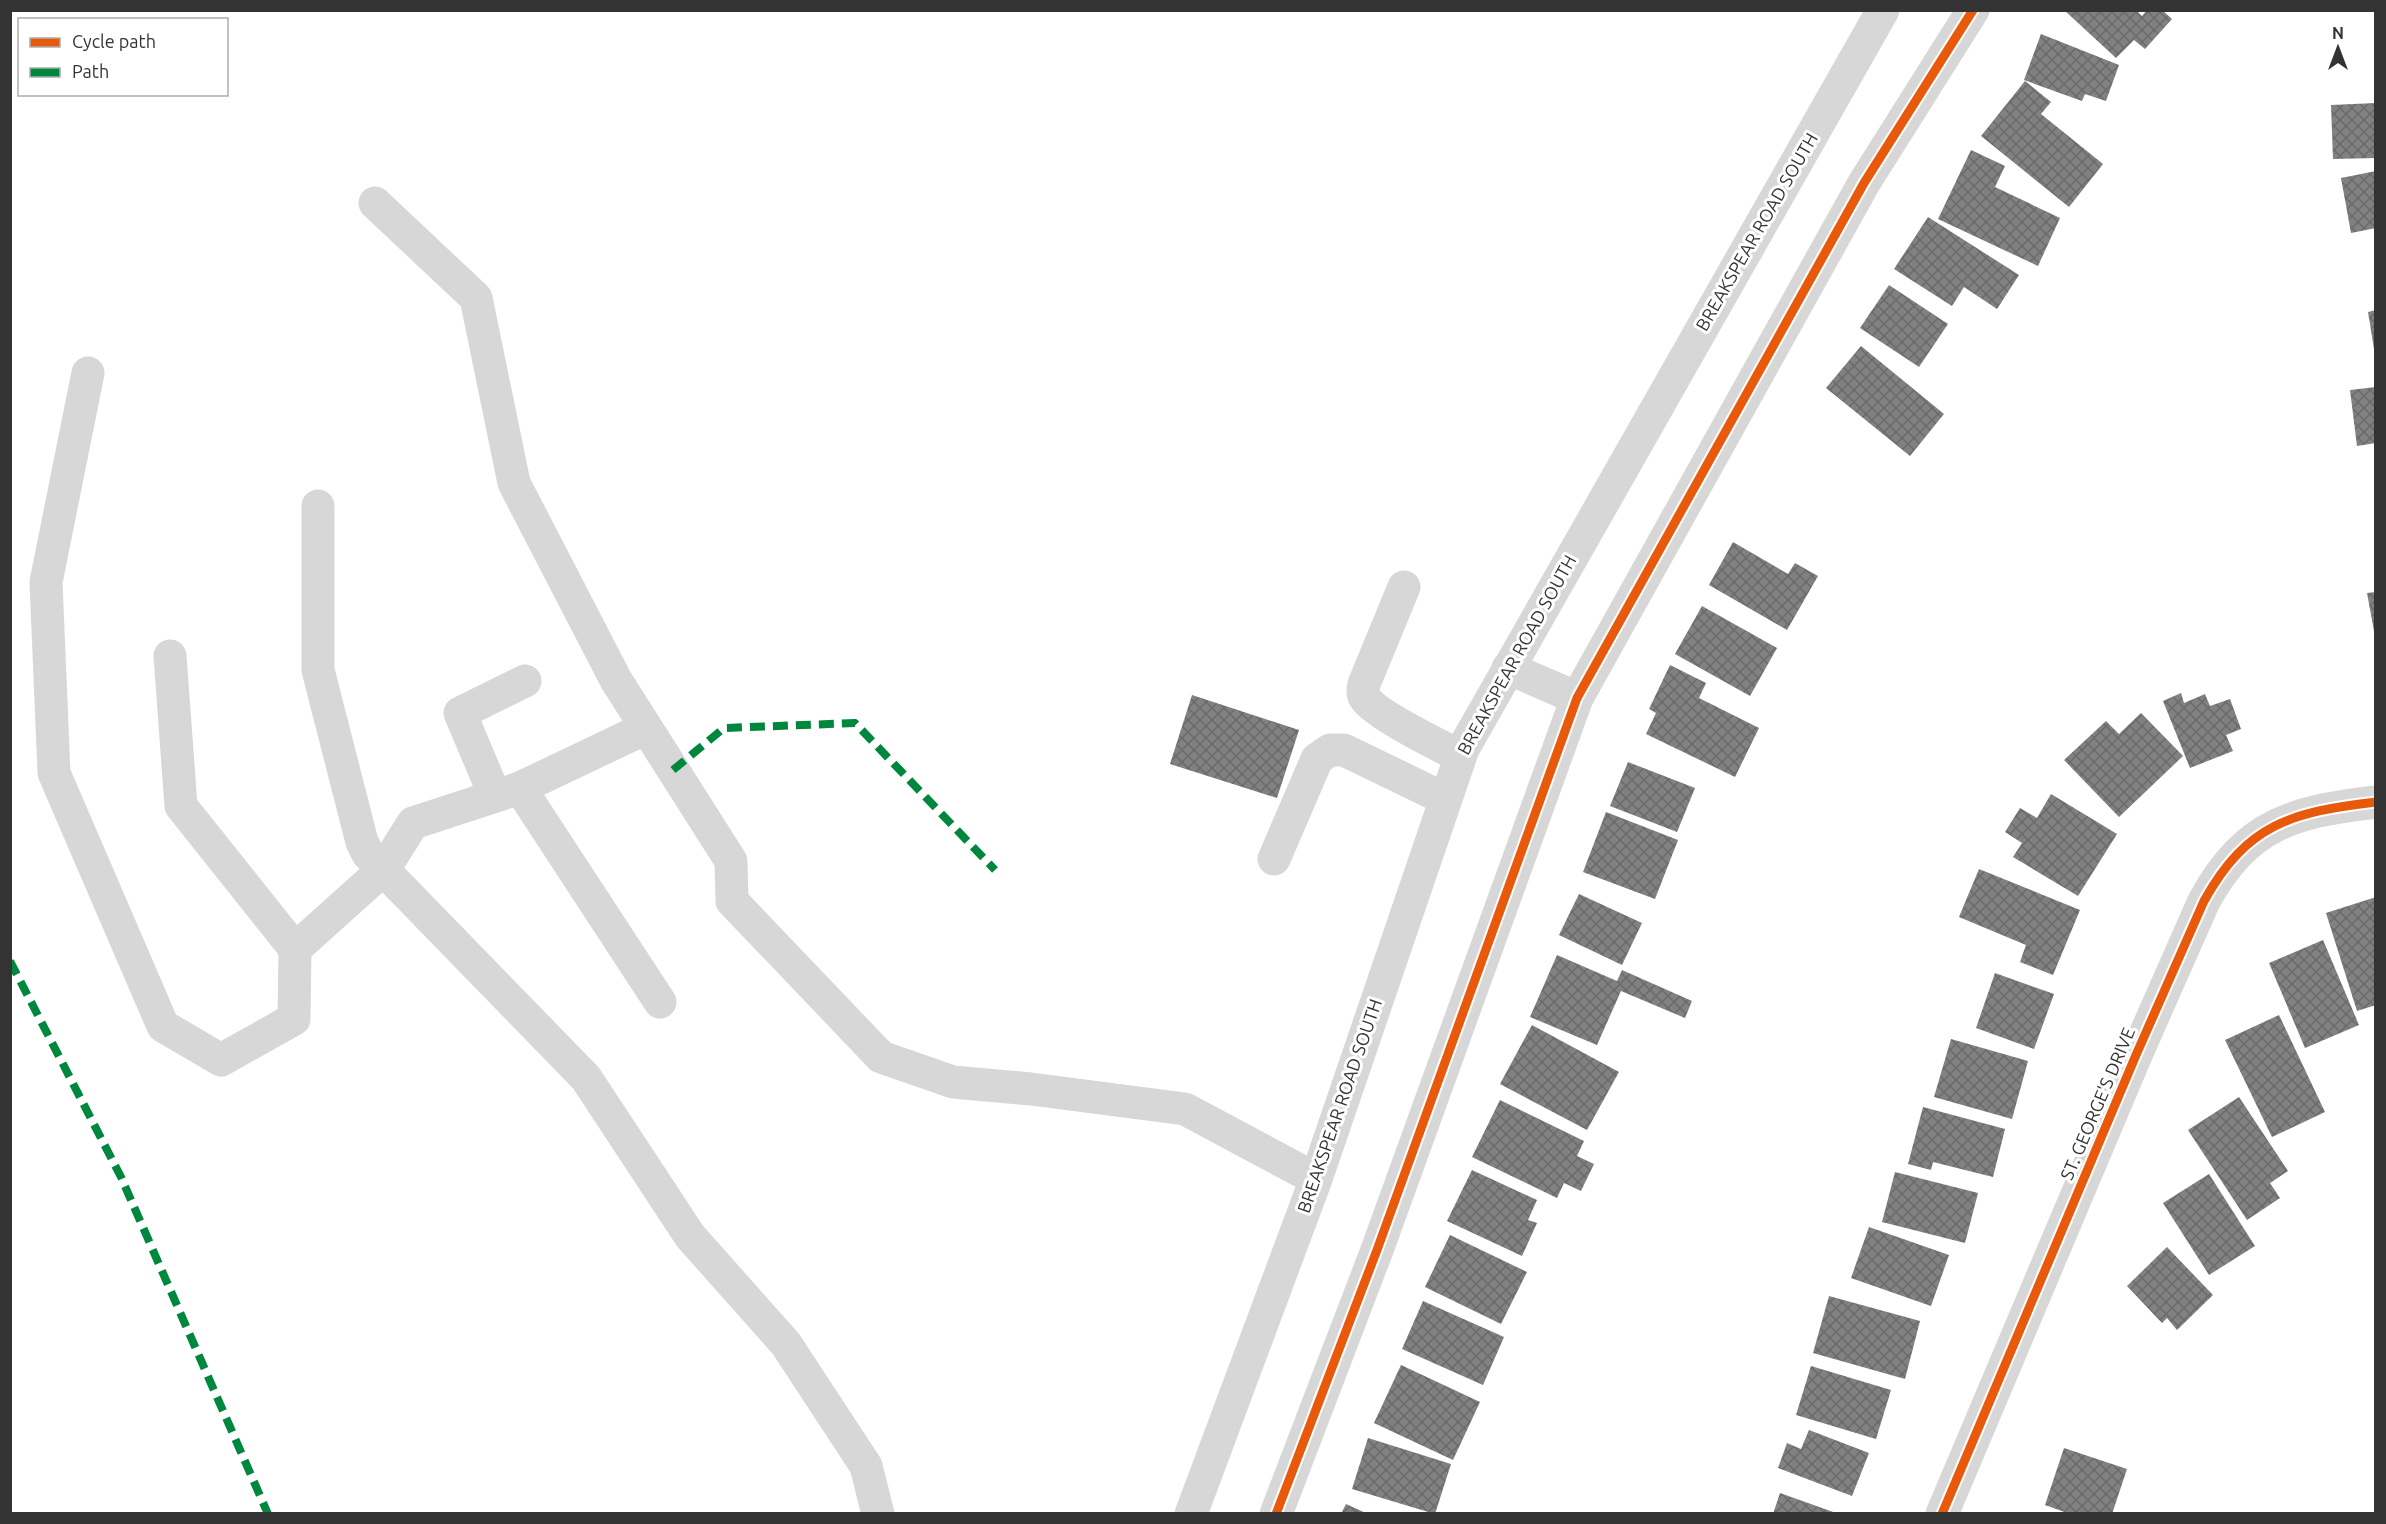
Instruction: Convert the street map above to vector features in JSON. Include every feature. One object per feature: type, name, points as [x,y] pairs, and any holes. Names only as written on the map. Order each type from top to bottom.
[{"type":"street","name":"BREAKSPEAR ROAD SOUTH","points":[[1191,1514],[1316,1179],[1460,756],[1883,10]]},
{"type":"street","points":[[1276,1514],[1377,1250],[1577,698],[1864,183],[1973,10]]},
{"type":"street","points":[[375,203],[476,298],[514,483],[616,680],[731,861],[732,901],[881,1057],[953,1082],[1031,1089],[1185,1110],[1316,1179]]},
{"type":"street","points":[[88,373],[46,582],[54,773],[163,1026],[221,1060],[294,1019],[295,949],[181,806],[170,656]]},
{"type":"street","points":[[318,507],[318,670],[362,842],[368,854],[586,1078],[690,1236],[786,1344],[866,1466],[878,1514]]},
{"type":"street","points":[[1404,587],[1362,691],[1365,698],[1388,716],[1460,756]]},
{"type":"street","points":[[1508,668],[1577,698]]},
{"type":"street","points":[[525,681],[460,713],[507,792],[660,1002]]},
{"type":"street","points":[[295,949],[384,869],[413,823],[507,792],[646,728]]},
{"type":"street","points":[[1274,859],[1317,759],[1330,750],[1344,750],[1445,800]]},
{"type":"street","name":"ST. GEORGE'S DRIVE","points":[[1942,1514],[2136,1055],[2204,901],[2217,878],[2233,857],[2253,839],[2277,824],[2312,812],[2376,802]]},
{"type":"building","points":[[2064,10],[2136,10],[2142,16],[2147,10],[2162,10],[2172,19],[2145,49],[2134,40],[2116,58]]},
{"type":"building","points":[[2041,34],[2119,65],[2106,101],[2085,94],[2082,101],[2024,80]]},
{"type":"building","points":[[2025,81],[2051,102],[2041,114],[2103,164],[2069,207],[1981,136]]},
{"type":"building","points":[[2376,103],[2376,158],[2333,159],[2331,105]]},
{"type":"building","points":[[1971,150],[2005,166],[1995,187],[2060,218],[2038,266],[1938,219]]},
{"type":"building","points":[[2376,171],[2376,228],[2351,233],[2341,178]]},
{"type":"building","points":[[1928,217],[2019,275],[1997,309],[1964,287],[1952,306],[1894,269]]},
{"type":"building","points":[[1889,285],[1948,324],[1919,367],[1860,328]]},
{"type":"building","points":[[2376,310],[2376,349],[2374,349],[2368,312]]},
{"type":"building","points":[[1861,346],[1944,414],[1910,456],[1826,388]]},
{"type":"building","points":[[2376,387],[2376,443],[2357,446],[2350,390]]},
{"type":"building","points":[[1733,542],[1788,574],[1795,563],[1818,576],[1787,630],[1709,585]]},
{"type":"building","points":[[2376,592],[2376,631],[2374,631],[2367,593]]},
{"type":"building","points":[[1702,606],[1777,648],[1750,696],[1675,654]]},
{"type":"building","points":[[1670,665],[1706,683],[1699,698],[1759,728],[1735,777],[1646,734],[1656,713],[1649,709]]},
{"type":"building","points":[[2181,693],[2184,703],[2205,694],[2210,706],[2230,699],[2241,729],[2226,735],[2233,751],[2190,768],[2163,701]]},
{"type":"building","points":[[1192,695],[1299,730],[1277,798],[1170,764]]},
{"type":"building","points":[[2141,713],[2183,756],[2119,817],[2064,760],[2106,721],[2119,734]]},
{"type":"building","points":[[1628,762],[1695,788],[1677,832],[1610,806]]},
{"type":"building","points":[[2051,794],[2117,834],[2078,896],[2013,857],[2022,843],[2005,832],[2020,808],[2037,818]]},
{"type":"building","points":[[1606,812],[1678,840],[1655,899],[1583,872]]},
{"type":"building","points":[[1979,869],[2080,910],[2053,975],[2020,962],[2026,945],[1959,917]]},
{"type":"building","points":[[1579,894],[1642,923],[1622,965],[1559,935]]},
{"type":"building","points":[[2376,897],[2376,1005],[2357,1011],[2326,913]]},
{"type":"building","points":[[2323,940],[2359,1025],[2305,1048],[2269,963]]},
{"type":"building","points":[[1557,955],[1617,981],[1622,970],[1692,1001],[1685,1018],[1621,991],[1597,1045],[1530,1017]]},
{"type":"building","points":[[1995,973],[2054,994],[2034,1049],[1976,1028]]},
{"type":"building","points":[[2279,1015],[2325,1112],[2272,1137],[2225,1040]]},
{"type":"building","points":[[1532,1025],[1619,1072],[1587,1130],[1500,1084]]},
{"type":"building","points":[[1951,1039],[2028,1061],[2012,1119],[1934,1097]]},
{"type":"building","points":[[2239,1097],[2288,1171],[2270,1183],[2280,1198],[2247,1220],[2188,1130]]},
{"type":"building","points":[[1500,1100],[1584,1141],[1577,1156],[1594,1164],[1581,1191],[1564,1183],[1557,1198],[1472,1157]]},
{"type":"building","points":[[1923,1107],[2005,1129],[1993,1177],[1933,1162],[1931,1170],[1908,1164]]},
{"type":"building","points":[[1472,1170],[1537,1200],[1528,1220],[1537,1223],[1522,1256],[1447,1221]]},
{"type":"building","points":[[1895,1172],[1978,1193],[1965,1243],[1882,1222]]},
{"type":"building","points":[[2209,1174],[2255,1246],[2209,1275],[2163,1203]]},
{"type":"building","points":[[1869,1227],[1949,1255],[1931,1306],[1851,1278]]},
{"type":"building","points":[[1450,1235],[1527,1272],[1501,1324],[1425,1287]]},
{"type":"building","points":[[2167,1247],[2213,1295],[2177,1330],[2167,1318],[2162,1323],[2127,1286]]},
{"type":"building","points":[[1829,1296],[1920,1321],[1905,1379],[1813,1353]]},
{"type":"building","points":[[1423,1301],[1504,1337],[1483,1385],[1402,1349]]},
{"type":"building","points":[[1401,1365],[1480,1402],[1453,1460],[1374,1423]]},
{"type":"building","points":[[1811,1366],[1891,1390],[1876,1439],[1796,1415]]},
{"type":"building","points":[[1809,1430],[1869,1453],[1852,1496],[1778,1468],[1787,1443],[1801,1449]]},
{"type":"building","points":[[1368,1438],[1451,1464],[1435,1514],[1352,1489]]},
{"type":"building","points":[[2064,1448],[2127,1469],[2112,1514],[2070,1514],[2045,1505]]},
{"type":"building","points":[[1780,1493],[1836,1513],[1836,1514],[1773,1514]]},
{"type":"building","points":[[1346,1504],[1368,1514],[1341,1514]]},
{"type":"marked path","points":[[673,770],[724,728],[855,723],[995,870]]},
{"type":"marked path","points":[[10,961],[121,1177],[268,1514]]},
{"type":"cycle path","points":[[1276,1514],[1377,1250],[1577,698],[1864,183],[1973,10]]},
{"type":"cycle path","points":[[1942,1514],[2136,1055],[2204,901],[2220,875],[2237,854],[2255,838],[2275,826],[2296,817],[2320,811],[2376,802]]}]
